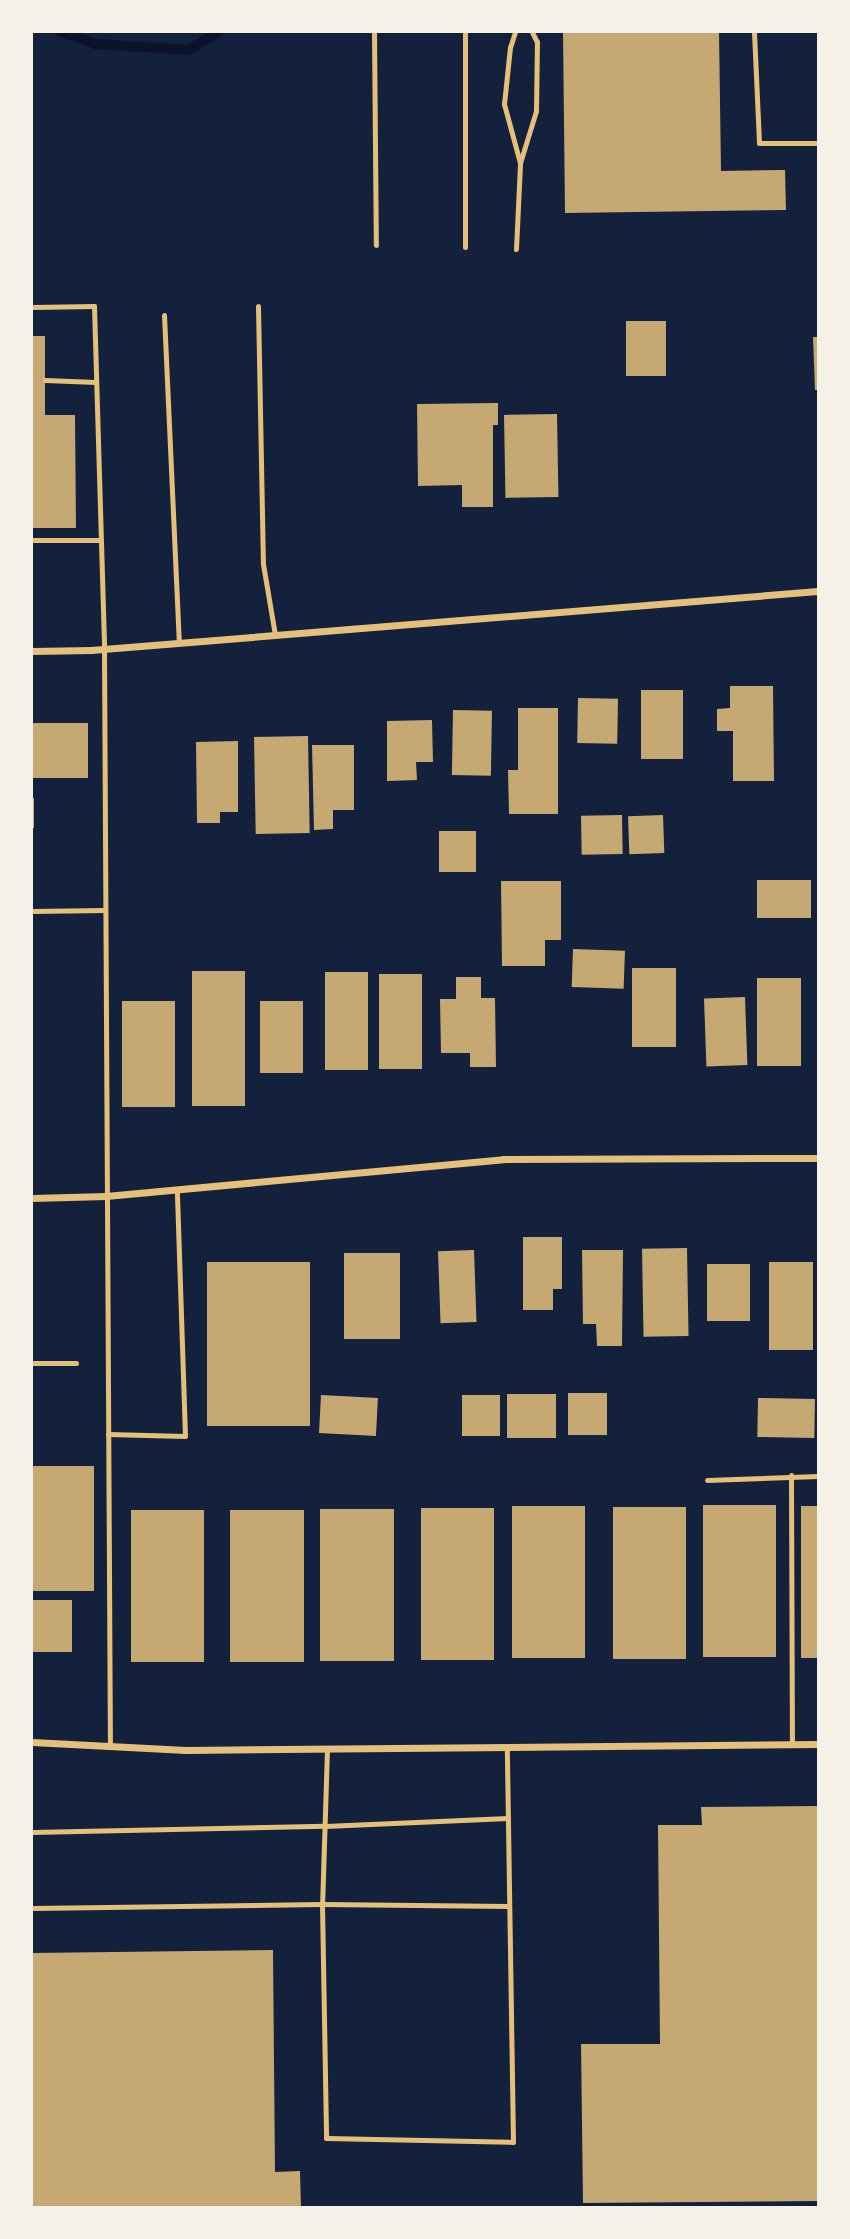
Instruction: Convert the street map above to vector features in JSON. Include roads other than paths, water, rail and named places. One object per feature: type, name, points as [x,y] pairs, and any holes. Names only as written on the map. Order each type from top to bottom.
[{"type":"street","points":[[32,651],[104,649],[818,591]]},
{"type":"street","points":[[32,1198],[106,1196],[503,1159],[818,1158]]},
{"type":"street","points":[[32,1742],[110,1747],[327,1749],[818,1744]]},
{"type":"lane","points":[[374,32],[376,245]]},
{"type":"lane","points":[[465,32],[465,247]]},
{"type":"lane","points":[[515,32],[510,47],[504,104],[520,163]]},
{"type":"lane","points":[[516,249],[520,163],[536,111],[537,42],[532,32]]},
{"type":"lane","points":[[754,32],[759,143],[818,143]]},
{"type":"lane","points":[[32,307],[94,306],[104,649],[110,1747]]},
{"type":"lane","points":[[258,306],[263,564],[275,635]]},
{"type":"lane","points":[[164,315],[179,643]]},
{"type":"lane","points":[[45,380],[96,382]]},
{"type":"lane","points":[[32,540],[100,540]]},
{"type":"lane","points":[[32,911],[105,910]]},
{"type":"lane","points":[[108,1434],[185,1436],[177,1189]]},
{"type":"lane","points":[[32,1363],[76,1363]]},
{"type":"lane","points":[[791,1475],[792,1744]]},
{"type":"lane","points":[[707,1480],[818,1476]]},
{"type":"lane","points":[[327,1749],[321,1904],[326,2138],[513,2142],[507,1747]]},
{"type":"lane","points":[[32,1832],[325,1826],[508,1818]]},
{"type":"lane","points":[[32,1908],[321,1904],[509,1906]]},
{"type":"waterway","points":[[61,32],[95,44],[189,50],[218,32]]}]
